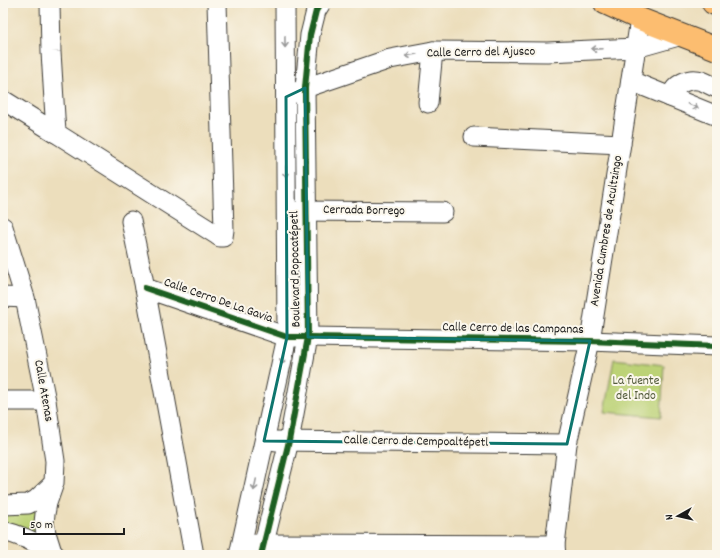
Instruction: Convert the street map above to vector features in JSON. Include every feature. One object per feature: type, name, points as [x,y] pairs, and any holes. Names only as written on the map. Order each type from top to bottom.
[{"type":"main road","points":[[605,3],[717,49]]},
{"type":"main road","points":[[713,3],[717,5]]},
{"type":"street","points":[[50,3],[50,52],[56,133]]},
{"type":"street","points":[[3,100],[220,237],[223,236],[217,3]]},
{"type":"street","name":"Boulevard Popocatépetl","points":[[241,549],[287,337],[285,3]]},
{"type":"street","name":"Boulevard Popocatépetl","points":[[263,549],[289,441],[308,337],[305,88],[310,35],[316,11],[321,3]]},
{"type":"street","name":"Avenida Cumbres de Acultzingo","points":[[556,550],[567,444],[590,341],[640,18]]},
{"type":"street","name":"Calle Cerro del Ajusco","points":[[286,97],[305,88],[390,59],[433,51],[547,52],[636,48],[682,35]]},
{"type":"street","points":[[428,103],[433,51]]},
{"type":"street","points":[[632,77],[671,93],[717,116]]},
{"type":"street","points":[[671,93],[681,83],[692,80],[701,81],[717,88]]},
{"type":"street","points":[[474,137],[621,144]]},
{"type":"street","name":"Cerrada Borrego","points":[[286,211],[443,212]]},
{"type":"street","points":[[131,221],[145,288],[194,555]]},
{"type":"street","name":"Calle Atenas","points":[[3,227],[25,298],[46,401],[55,462],[54,483],[47,503],[44,523],[46,533],[54,553]]},
{"type":"street","name":"Calle Cerro De La Gavia","points":[[145,288],[287,337],[308,337]]},
{"type":"street","points":[[3,297],[25,298]]},
{"type":"street","name":"Calle Cerro de las Campanas","points":[[308,337],[590,341],[717,346]]},
{"type":"street","points":[[3,401],[46,401]]},
{"type":"street","name":"Calle Cerro de Cempoaltépetl","points":[[264,441],[567,444]]},
{"type":"street","points":[[3,505],[28,504],[36,500],[54,483]]},
{"type":"street","points":[[3,531],[24,537],[54,553]]},
{"type":"street","points":[[241,549],[556,550]]},
{"type":"highlighted area","points":[[305,88],[308,337],[590,341],[567,444],[264,441],[287,337],[286,97]]},
{"type":"green space","name":"La fuente del Indo","points":[[614,359],[664,365],[661,417],[604,412]]},
{"type":"green space","points":[[36,500],[46,533],[3,531],[3,505]]},
{"type":"cycle path","points":[[261,555],[289,441],[308,337],[305,88],[310,35],[316,11],[321,3]]},
{"type":"cycle path","points":[[145,288],[287,337],[590,341],[717,346]]}]
